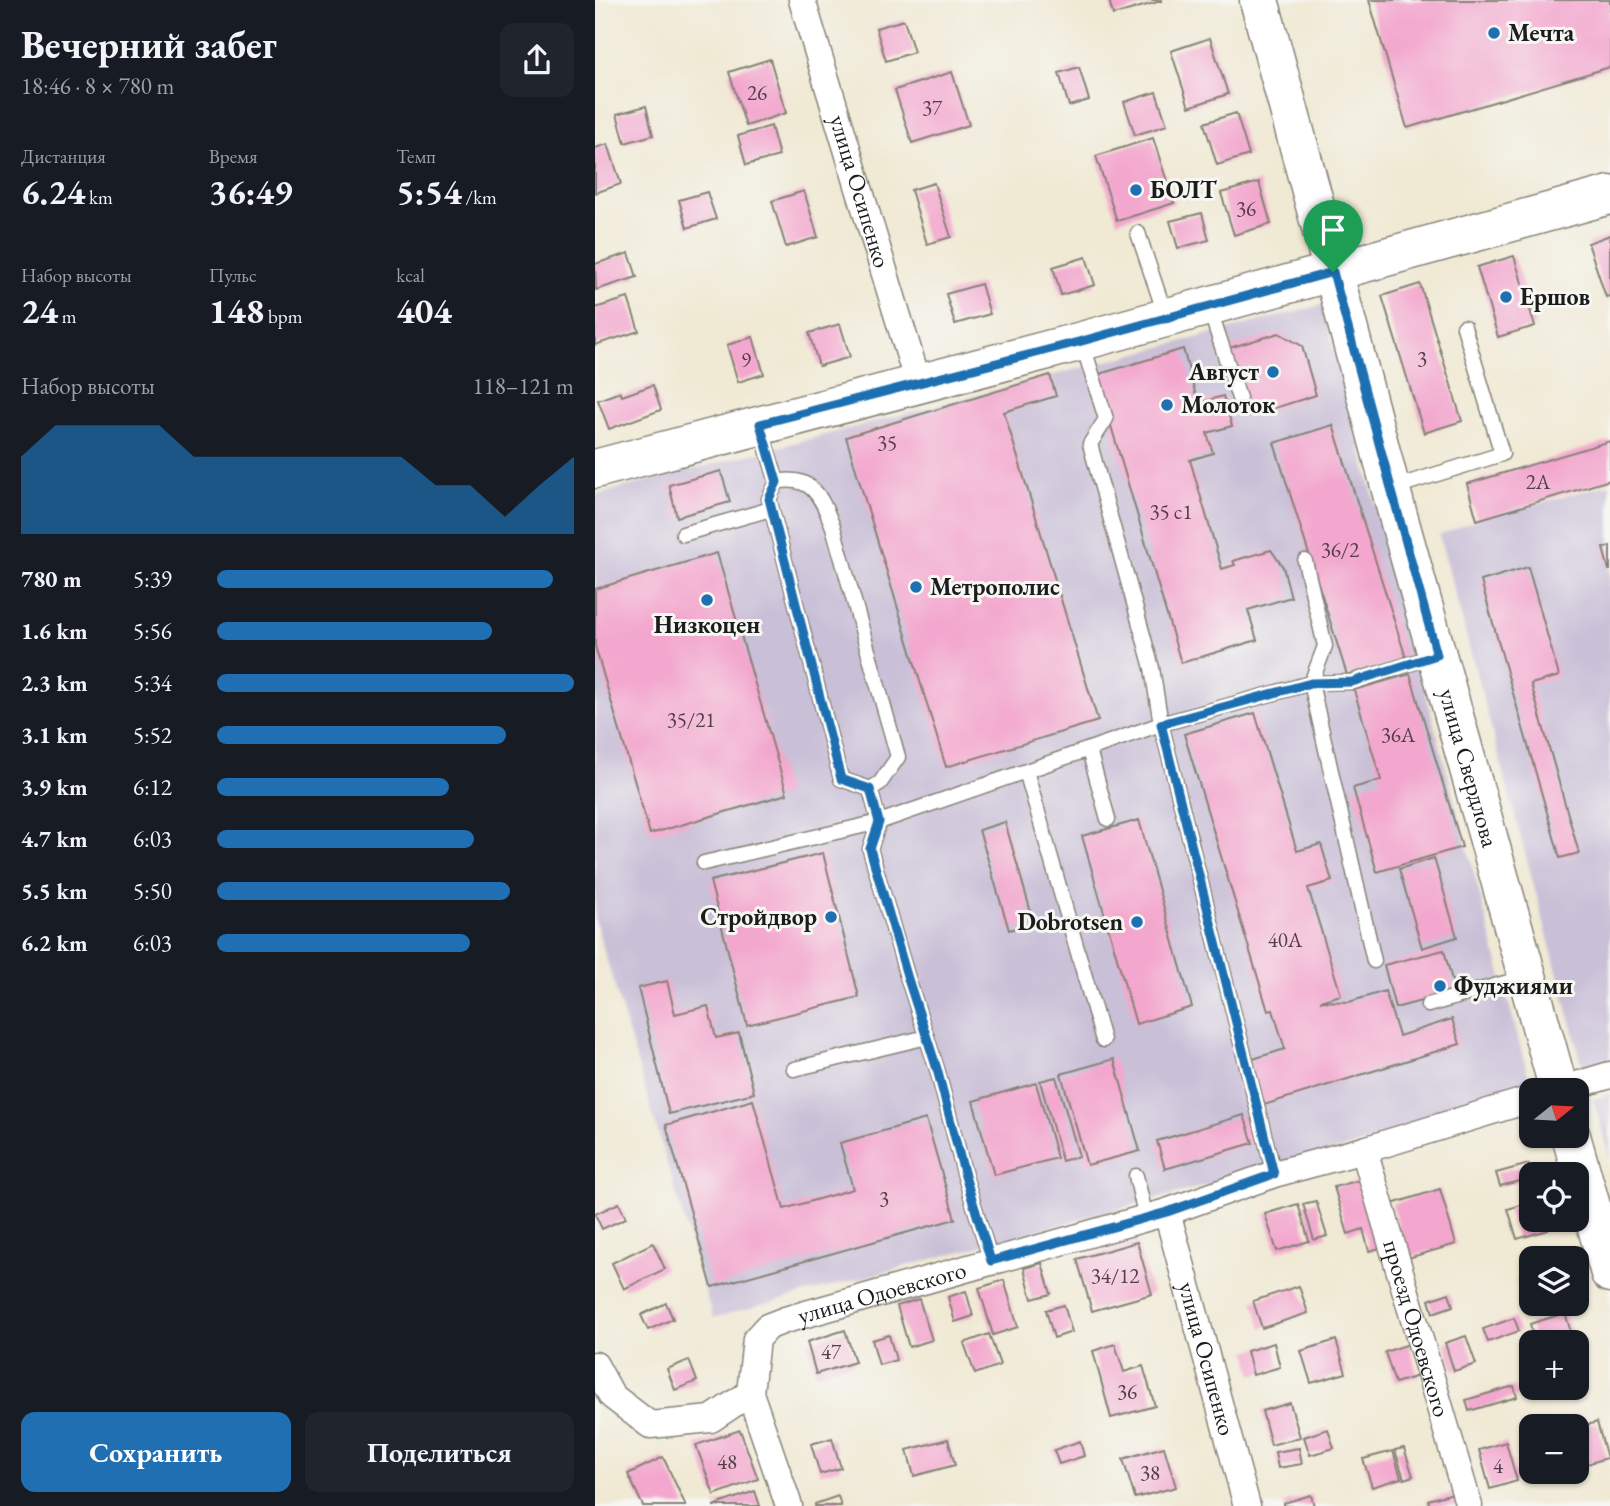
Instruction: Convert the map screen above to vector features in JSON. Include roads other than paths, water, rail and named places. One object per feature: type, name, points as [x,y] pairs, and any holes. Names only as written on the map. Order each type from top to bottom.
[{"type":"street","name":"улица Осипенко","points":[[802,0],[918,383]]},
{"type":"street","name":"улица Свердлова","points":[[1259,0],[1391,488],[1556,1078]]},
{"type":"street","points":[[596,467],[1082,341],[1610,195]]},
{"type":"street","points":[[1589,1081],[1610,1075]]},
{"type":"street","name":"улица Одоевского","points":[[750,1393],[757,1339],[767,1327],[1157,1215],[1274,1174],[1364,1150],[1519,1103]]},
{"type":"street","points":[[1574,1148],[1610,1273]]},
{"type":"street","name":"проезд Одоевского","points":[[1364,1150],[1469,1506]]},
{"type":"street","name":"улица Осипенко","points":[[1157,1215],[1247,1506]]},
{"type":"street","points":[[595,1366],[612,1396],[650,1425],[711,1419],[750,1393],[789,1506]]},
{"type":"lane","points":[[1138,233],[1166,318]]},
{"type":"lane","points":[[1209,306],[1239,398]]},
{"type":"lane","points":[[1391,488],[1502,454],[1464,327]]},
{"type":"lane","points":[[1082,341],[1106,419],[1090,444],[1152,668],[1161,724],[1274,1174]]},
{"type":"lane","points":[[760,424],[777,482],[769,499],[771,509],[841,779],[870,789],[880,783],[898,757],[833,527],[822,498],[807,484],[786,480],[777,482]]},
{"type":"lane","points":[[683,534],[771,509]]},
{"type":"lane","points":[[1305,561],[1325,646],[1311,683],[1374,961]]},
{"type":"lane","points":[[703,863],[879,822],[1161,724],[1311,683],[1352,682],[1437,655]]},
{"type":"lane","points":[[1089,750],[1108,820]]},
{"type":"lane","points":[[1026,771],[1103,1040]]},
{"type":"lane","points":[[870,789],[879,822],[870,849],[937,1069],[991,1261]]},
{"type":"lane","points":[[1428,1005],[1527,976]]},
{"type":"lane","points":[[793,1069],[927,1037]]},
{"type":"lane","points":[[1136,1176],[1157,1215]]},
{"type":"place","name":"Мечта","points":[[1494,33]]},
{"type":"place","name":"БОЛТ","points":[[1136,190]]},
{"type":"place","name":"Ершов","points":[[1506,297]]},
{"type":"place","name":"Август","points":[[1273,372]]},
{"type":"place","name":"Молоток","points":[[1167,405]]},
{"type":"place","name":"Метрополис","points":[[916,587]]},
{"type":"place","name":"Низкоцен","points":[[707,600]]},
{"type":"place","name":"Стройдвор","points":[[831,917]]},
{"type":"place","name":"Dobrotsen","points":[[1137,922]]},
{"type":"place","name":"Фуджиями","points":[[1440,986]]}]
